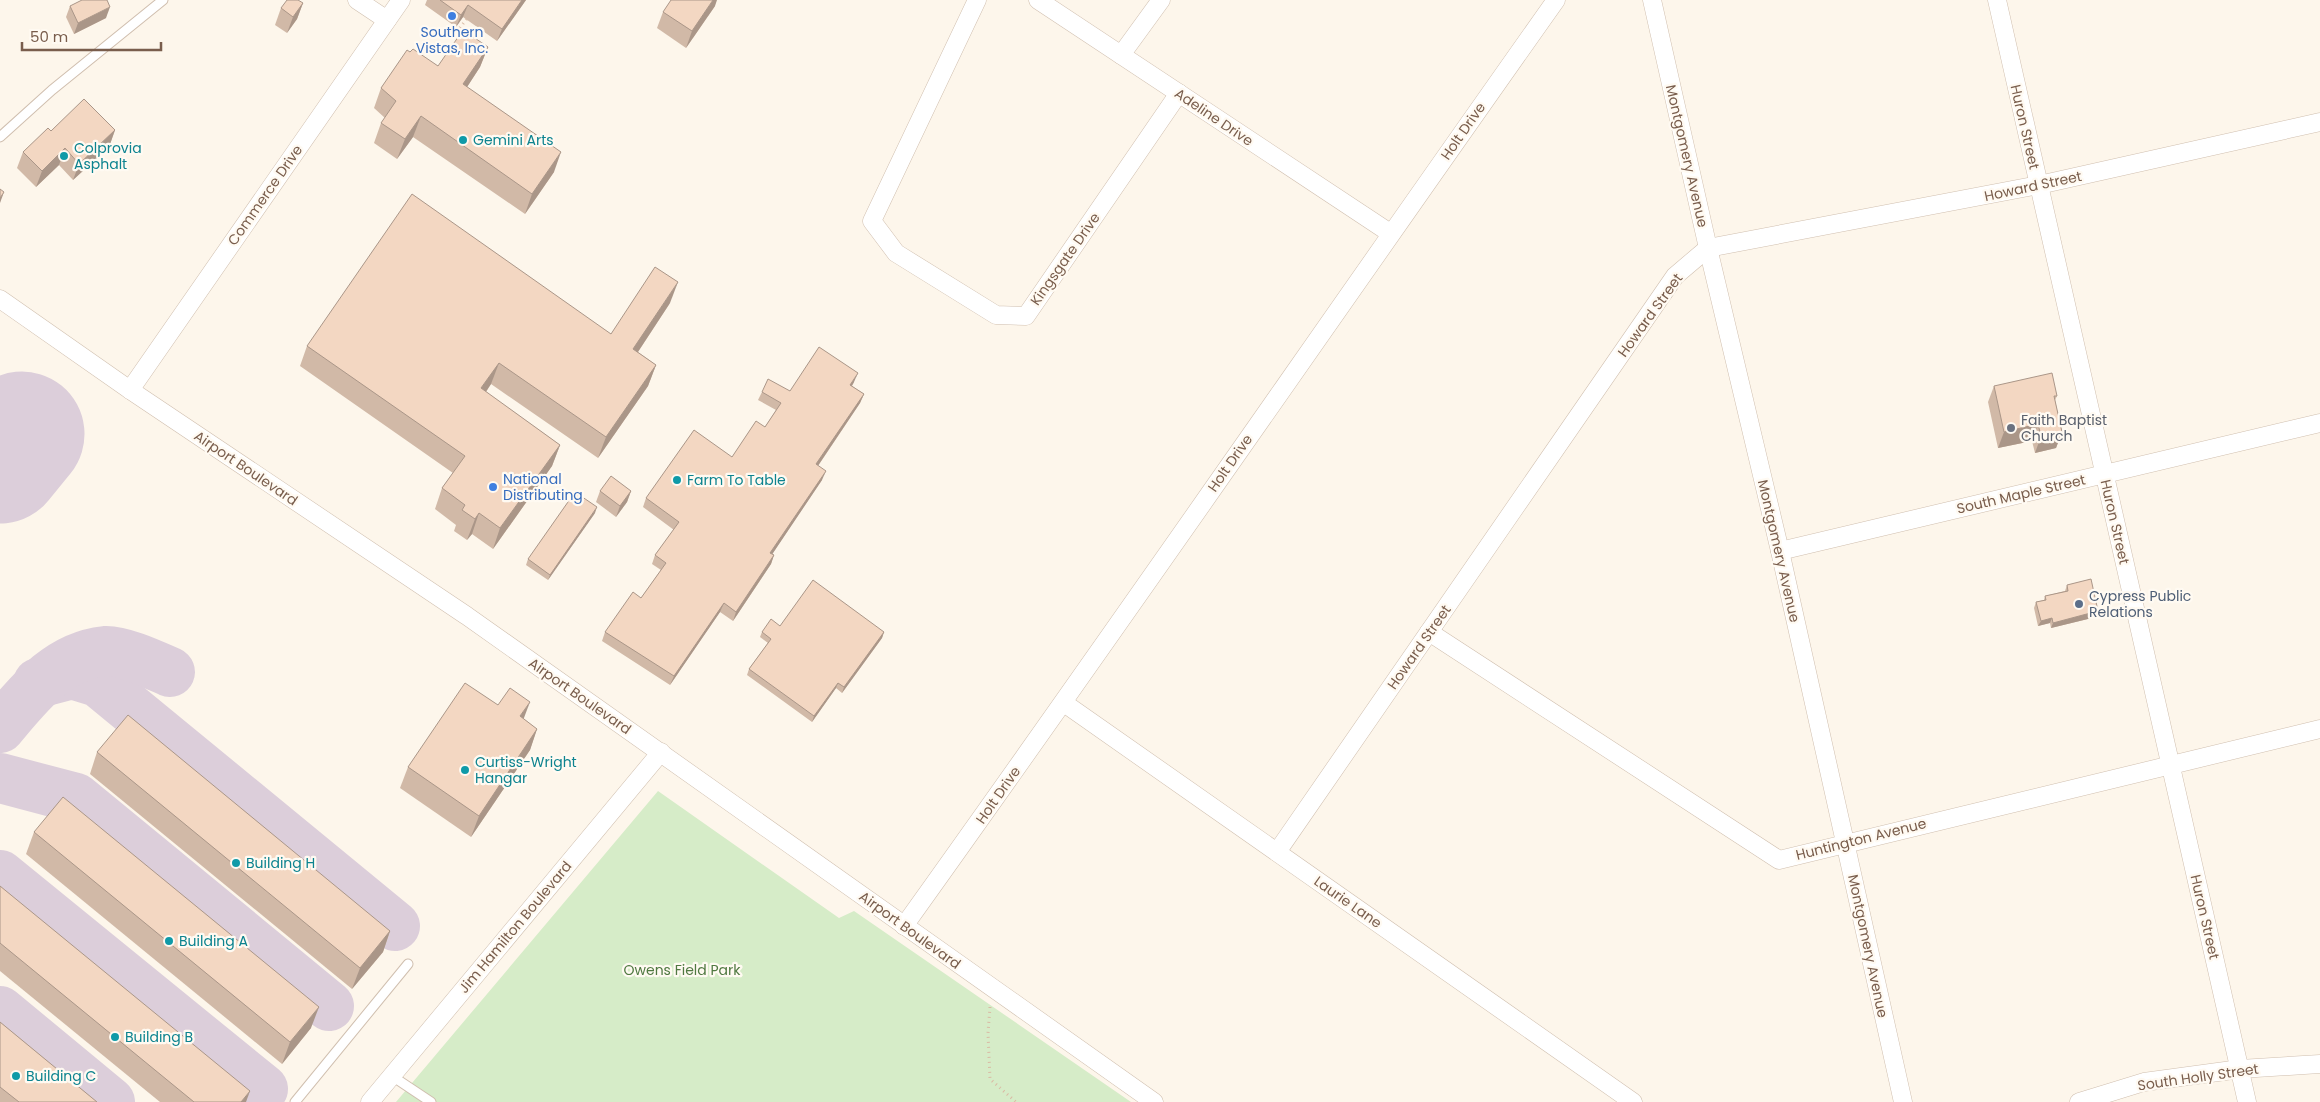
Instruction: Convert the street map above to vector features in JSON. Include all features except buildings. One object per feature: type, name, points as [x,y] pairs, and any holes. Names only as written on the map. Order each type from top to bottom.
[{"type":"street","points":[[357,0],[387,20]]},
{"type":"street","name":"Commerce Drive","points":[[130,390],[401,0]]},
{"type":"street","name":"Kingsgate Drive","points":[[977,0],[872,221],[896,253],[996,315],[1026,316],[1179,93]]},
{"type":"street","name":"Adeline Drive","points":[[1038,0],[1390,234]]},
{"type":"street","points":[[1121,55],[1161,0]]},
{"type":"street","name":"Holt Drive","points":[[904,926],[1064,703],[1390,234],[1556,0]]},
{"type":"street","name":"Montgomery Avenue","points":[[1652,0],[1708,248],[1780,551],[1903,1102]]},
{"type":"street","name":"Huron Street","points":[[1996,0],[2247,1102]]},
{"type":"street","name":"Howard Street","points":[[1277,852],[1675,276],[1708,248],[2039,186],[2320,122]]},
{"type":"street","name":"Airport Boulevard","points":[[0,300],[130,390],[467,616],[1154,1102]]},
{"type":"street","name":"South Maple Street","points":[[1780,551],[2320,423]]},
{"type":"street","name":"Huntington Avenue","points":[[1429,632],[1780,860],[1846,842],[2320,729]]},
{"type":"street","name":"Laurie Lane","points":[[1064,703],[1633,1102]]},
{"type":"street","name":"Jim Hamilton Boulevard","points":[[370,1102],[661,752]]},
{"type":"street","name":"South Holly Street","points":[[2079,1102],[2144,1082],[2240,1069],[2320,1064]]},
{"type":"lane","points":[[0,136],[52,90],[164,0]]},
{"type":"lane","points":[[295,1102],[408,964]]},
{"type":"lane","points":[[392,1076],[431,1102]]},
{"type":"path","points":[[454,36],[469,14]]},
{"type":"path","points":[[992,989],[988,1033],[990,1079],[1016,1102]]},
{"type":"green space","name":"Owens Field Park","points":[[658,791],[839,918],[854,911],[1131,1102],[396,1102]]},
{"type":"taxiway","points":[[0,728],[45,679],[72,660],[88,654],[112,651],[170,672]]},
{"type":"taxiway","points":[[38,683],[72,674],[98,682],[395,926]]},
{"type":"taxiway","points":[[0,778],[76,798],[329,1006]]},
{"type":"taxiway","points":[[0,875],[263,1089]]},
{"type":"taxiway","points":[[0,1011],[110,1102]]},
{"type":"runway","points":[[0,461],[22,434]]},
{"type":"place","name":"Southern Vistas, Inc.","points":[[452,16]]},
{"type":"place","name":"Gemini Arts","points":[[463,140]]},
{"type":"place","name":"Colprovia Asphalt","points":[[64,156]]},
{"type":"place","name":"Faith Baptist Church","points":[[2011,428]]},
{"type":"place","name":"Farm To Table","points":[[677,480]]},
{"type":"place","name":"National Distributing","points":[[493,487]]},
{"type":"place","name":"Cypress Public Relations","points":[[2079,604]]},
{"type":"place","name":"Curtiss-Wright Hangar","points":[[465,770]]},
{"type":"place","name":"Building H","points":[[236,863]]},
{"type":"place","name":"Building A","points":[[169,941]]},
{"type":"place","name":"Building B","points":[[115,1037]]},
{"type":"place","name":"Building C","points":[[16,1076]]}]
